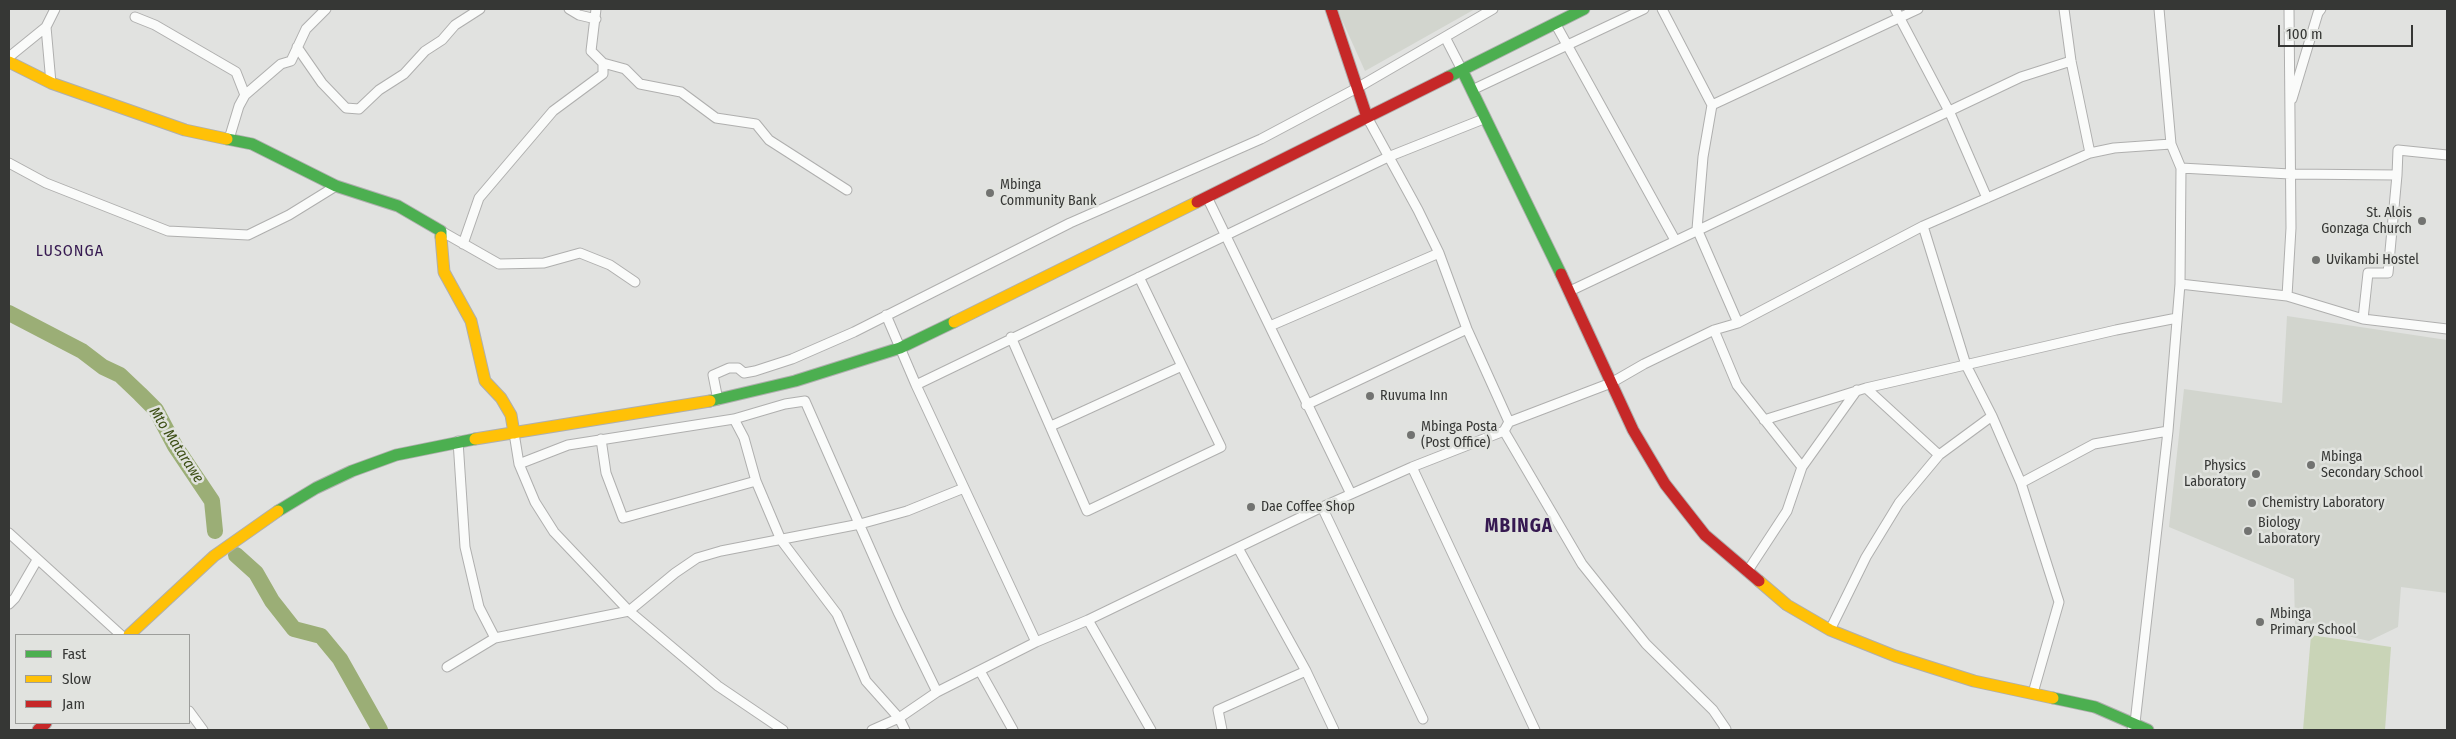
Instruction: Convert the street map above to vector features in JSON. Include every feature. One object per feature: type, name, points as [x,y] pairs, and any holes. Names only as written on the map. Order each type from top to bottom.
[{"type":"street","points":[[9,57],[46,27],[55,9]]},
{"type":"street","points":[[229,139],[239,106],[245,95],[281,64],[291,61],[306,29],[326,9]]},
{"type":"street","points":[[297,47],[322,84],[346,108],[359,109],[379,90],[404,74],[425,51],[442,40],[455,25],[480,9]]},
{"type":"street","points":[[569,9],[579,15],[596,19]]},
{"type":"street","points":[[596,9],[590,51],[603,63],[625,69],[640,84],[680,92],[716,118],[756,124],[769,140],[847,190]]},
{"type":"street","points":[[1331,9],[1367,117],[1418,210],[1439,253],[1467,328],[1509,422]]},
{"type":"street","points":[[718,400],[714,375],[729,368],[738,368],[744,373],[755,371],[792,359],[886,315],[1070,223],[1262,139],[1357,88],[1493,9]]},
{"type":"street","points":[[130,634],[214,556],[256,525],[316,488],[352,471],[396,455],[458,441],[718,400],[795,381],[900,348],[1584,9]]},
{"type":"street","points":[[1472,90],[1644,9]]},
{"type":"street","points":[[1662,9],[1712,105],[1703,157],[1697,229],[1738,323]]},
{"type":"street","points":[[1712,105],[1897,13],[1918,9]]},
{"type":"street","points":[[2064,9],[2071,61],[2090,153]]},
{"type":"street","points":[[2133,727],[2168,431],[2180,284],[2181,168],[2171,144],[2159,9]]},
{"type":"street","points":[[2288,296],[2291,228],[2289,9]]},
{"type":"street","points":[[2289,110],[2318,13],[2321,9]]},
{"type":"street","points":[[1897,13],[1950,112],[1988,198]]},
{"type":"street","points":[[135,17],[155,25],[236,72],[245,95]]},
{"type":"street","points":[[1555,23],[1569,45],[1675,240]]},
{"type":"street","points":[[46,27],[51,83]]},
{"type":"street","points":[[1445,36],[1570,290],[1633,430],[1665,484],[1705,535],[1787,605],[1830,630],[1895,656],[1974,681],[2096,707],[2133,727],[2148,730]]},
{"type":"street","points":[[1570,290],[2022,77],[2071,61]]},
{"type":"street","points":[[9,62],[51,83],[185,130],[252,144],[336,186],[398,206],[499,264],[544,263],[580,253],[610,265],[635,282]]},
{"type":"street","points":[[463,244],[480,198],[553,111],[603,74],[603,63]]},
{"type":"street","points":[[916,385],[1388,156],[1486,118]]},
{"type":"street","points":[[872,730],[899,718],[937,692],[1036,642],[1088,620],[1322,507],[1504,431],[1509,422],[1611,383],[1644,364],[1714,330],[1738,323],[1923,226],[2090,153],[2114,148],[2171,144]]},
{"type":"street","points":[[2363,319],[2368,273],[2388,273],[2398,150],[2447,155]]},
{"type":"street","points":[[9,164],[46,183],[168,231],[248,235],[288,215],[336,186]]},
{"type":"street","points":[[2181,168],[2290,174],[2397,176]]},
{"type":"street","points":[[1207,197],[1227,235],[1306,405],[1351,494]]},
{"type":"street","points":[[1923,226],[1966,365],[1992,416],[2021,483],[2059,602],[2033,693]]},
{"type":"street","points":[[441,231],[444,272],[471,322],[485,381],[501,398],[511,415],[519,464],[535,502],[554,532],[629,611],[718,686],[783,730]]},
{"type":"street","points":[[1270,326],[1439,253]]},
{"type":"street","points":[[1011,338],[1087,511],[1221,447],[1139,277]]},
{"type":"street","points":[[2180,284],[2288,296],[2363,319],[2447,329]]},
{"type":"street","points":[[886,315],[916,385],[1036,642]]},
{"type":"street","points":[[1764,420],[1861,389],[2116,330],[2177,318]]},
{"type":"street","points":[[1306,405],[1467,328]]},
{"type":"street","points":[[1714,330],[1737,385],[1802,468]]},
{"type":"street","points":[[1051,426],[1182,366]]},
{"type":"street","points":[[1861,389],[1939,455]]},
{"type":"street","points":[[1747,572],[1787,511],[1802,468],[1861,389]]},
{"type":"street","points":[[519,464],[568,445],[734,419],[785,404],[805,401],[898,612],[937,692]]},
{"type":"street","points":[[1830,630],[1866,557],[1899,503],[1939,455],[1992,416]]},
{"type":"street","points":[[734,419],[744,438],[756,481],[781,540],[837,614],[866,681],[899,718],[905,730]]},
{"type":"street","points":[[1504,431],[1582,564],[1646,644],[1713,710],[1726,729],[1724,730]]},
{"type":"street","points":[[2021,483],[2094,444],[2168,431]]},
{"type":"street","points":[[601,439],[606,473],[623,518],[756,481]]},
{"type":"street","points":[[458,441],[465,547],[479,606],[495,638]]},
{"type":"street","points":[[1412,468],[1535,730]]},
{"type":"street","points":[[447,667],[495,638],[629,611],[675,573],[698,558],[860,524],[907,511],[964,488]]},
{"type":"street","points":[[1322,507],[1423,719]]},
{"type":"street","points":[[9,534],[120,634]]},
{"type":"street","points":[[1238,548],[1306,671],[1334,730]]},
{"type":"street","points":[[9,604],[15,598],[37,560]]},
{"type":"street","points":[[1088,620],[1151,730]]},
{"type":"street","points":[[980,671],[1013,730]]},
{"type":"street","points":[[1222,730],[1218,710],[1306,671]]},
{"type":"street","points":[[190,712],[203,730]]},
{"type":"shaded area","points":[[1337,9],[1475,9],[1365,71]]},
{"type":"shaded area","name":"Mbinga Secondary School","points":[[2287,316],[2447,340],[2447,593],[2401,587],[2398,627],[2369,641],[2295,624],[2294,579],[2169,527],[2184,389],[2282,403]]},
{"type":"green space","points":[[2311,635],[2391,647],[2385,730],[2303,730]]},
{"type":"waterway","name":"Mto Matarawe","points":[[9,313],[82,351],[103,367],[120,375],[156,410],[175,446],[212,501],[215,531]]},
{"type":"waterway","name":"Mto Matarawe","points":[[236,555],[256,573],[272,601],[294,629],[321,636],[340,659],[380,730]]},
{"type":"traffic: fast","points":[[1448,77],[1584,9]]},
{"type":"traffic: fast","points":[[1462,70],[1561,274]]},
{"type":"traffic: fast","points":[[227,139],[252,144],[336,186],[398,206],[441,231],[441,237]]},
{"type":"traffic: fast","points":[[710,401],[795,381],[900,348],[954,322]]},
{"type":"traffic: fast","points":[[278,511],[316,488],[352,471],[396,455],[475,439]]},
{"type":"traffic: fast","points":[[2053,698],[2095,707],[2148,730]]},
{"type":"traffic: slow","points":[[9,62],[51,83],[185,130],[227,139]]},
{"type":"traffic: slow","points":[[954,322],[1197,202]]},
{"type":"traffic: slow","points":[[441,237],[444,272],[471,321],[485,381],[501,398],[511,415],[514,433]]},
{"type":"traffic: slow","points":[[475,439],[710,401]]},
{"type":"traffic: slow","points":[[130,634],[214,556],[278,511]]},
{"type":"traffic: slow","points":[[1759,581],[1787,605],[1830,630],[1895,656],[1974,681],[2053,698]]},
{"type":"traffic: jam","points":[[1331,9],[1367,117]]},
{"type":"traffic: jam","points":[[1197,202],[1448,77]]},
{"type":"traffic: jam","points":[[1561,274],[1633,430],[1665,484],[1705,535],[1759,581]]},
{"type":"traffic: jam","points":[[38,730],[45,724]]},
{"type":"place","name":"Mbinga Community Bank","points":[[990,193]]},
{"type":"place","name":"St. Alois Gonzaga Church","points":[[2422,221]]},
{"type":"place","name":"Uvikambi Hostel","points":[[2316,260]]},
{"type":"place","name":"Ruvuma Inn","points":[[1370,396]]},
{"type":"place","name":"Mbinga Posta (Post Office)","points":[[1411,435]]},
{"type":"place","name":"Mbinga Secondary School","points":[[2311,465]]},
{"type":"place","name":"Physics Laboratory","points":[[2256,474]]},
{"type":"place","name":"Chemistry Laboratory","points":[[2252,503]]},
{"type":"place","name":"Dae Coffee Shop","points":[[1251,507]]},
{"type":"place","name":"Biology Laboratory","points":[[2248,531]]},
{"type":"place","name":"Mbinga Primary School","points":[[2260,622]]},
{"type":"district","name":"LUSONGA","points":[[70,252]]},
{"type":"district","name":"MBINGA","points":[[1519,527]]}]
